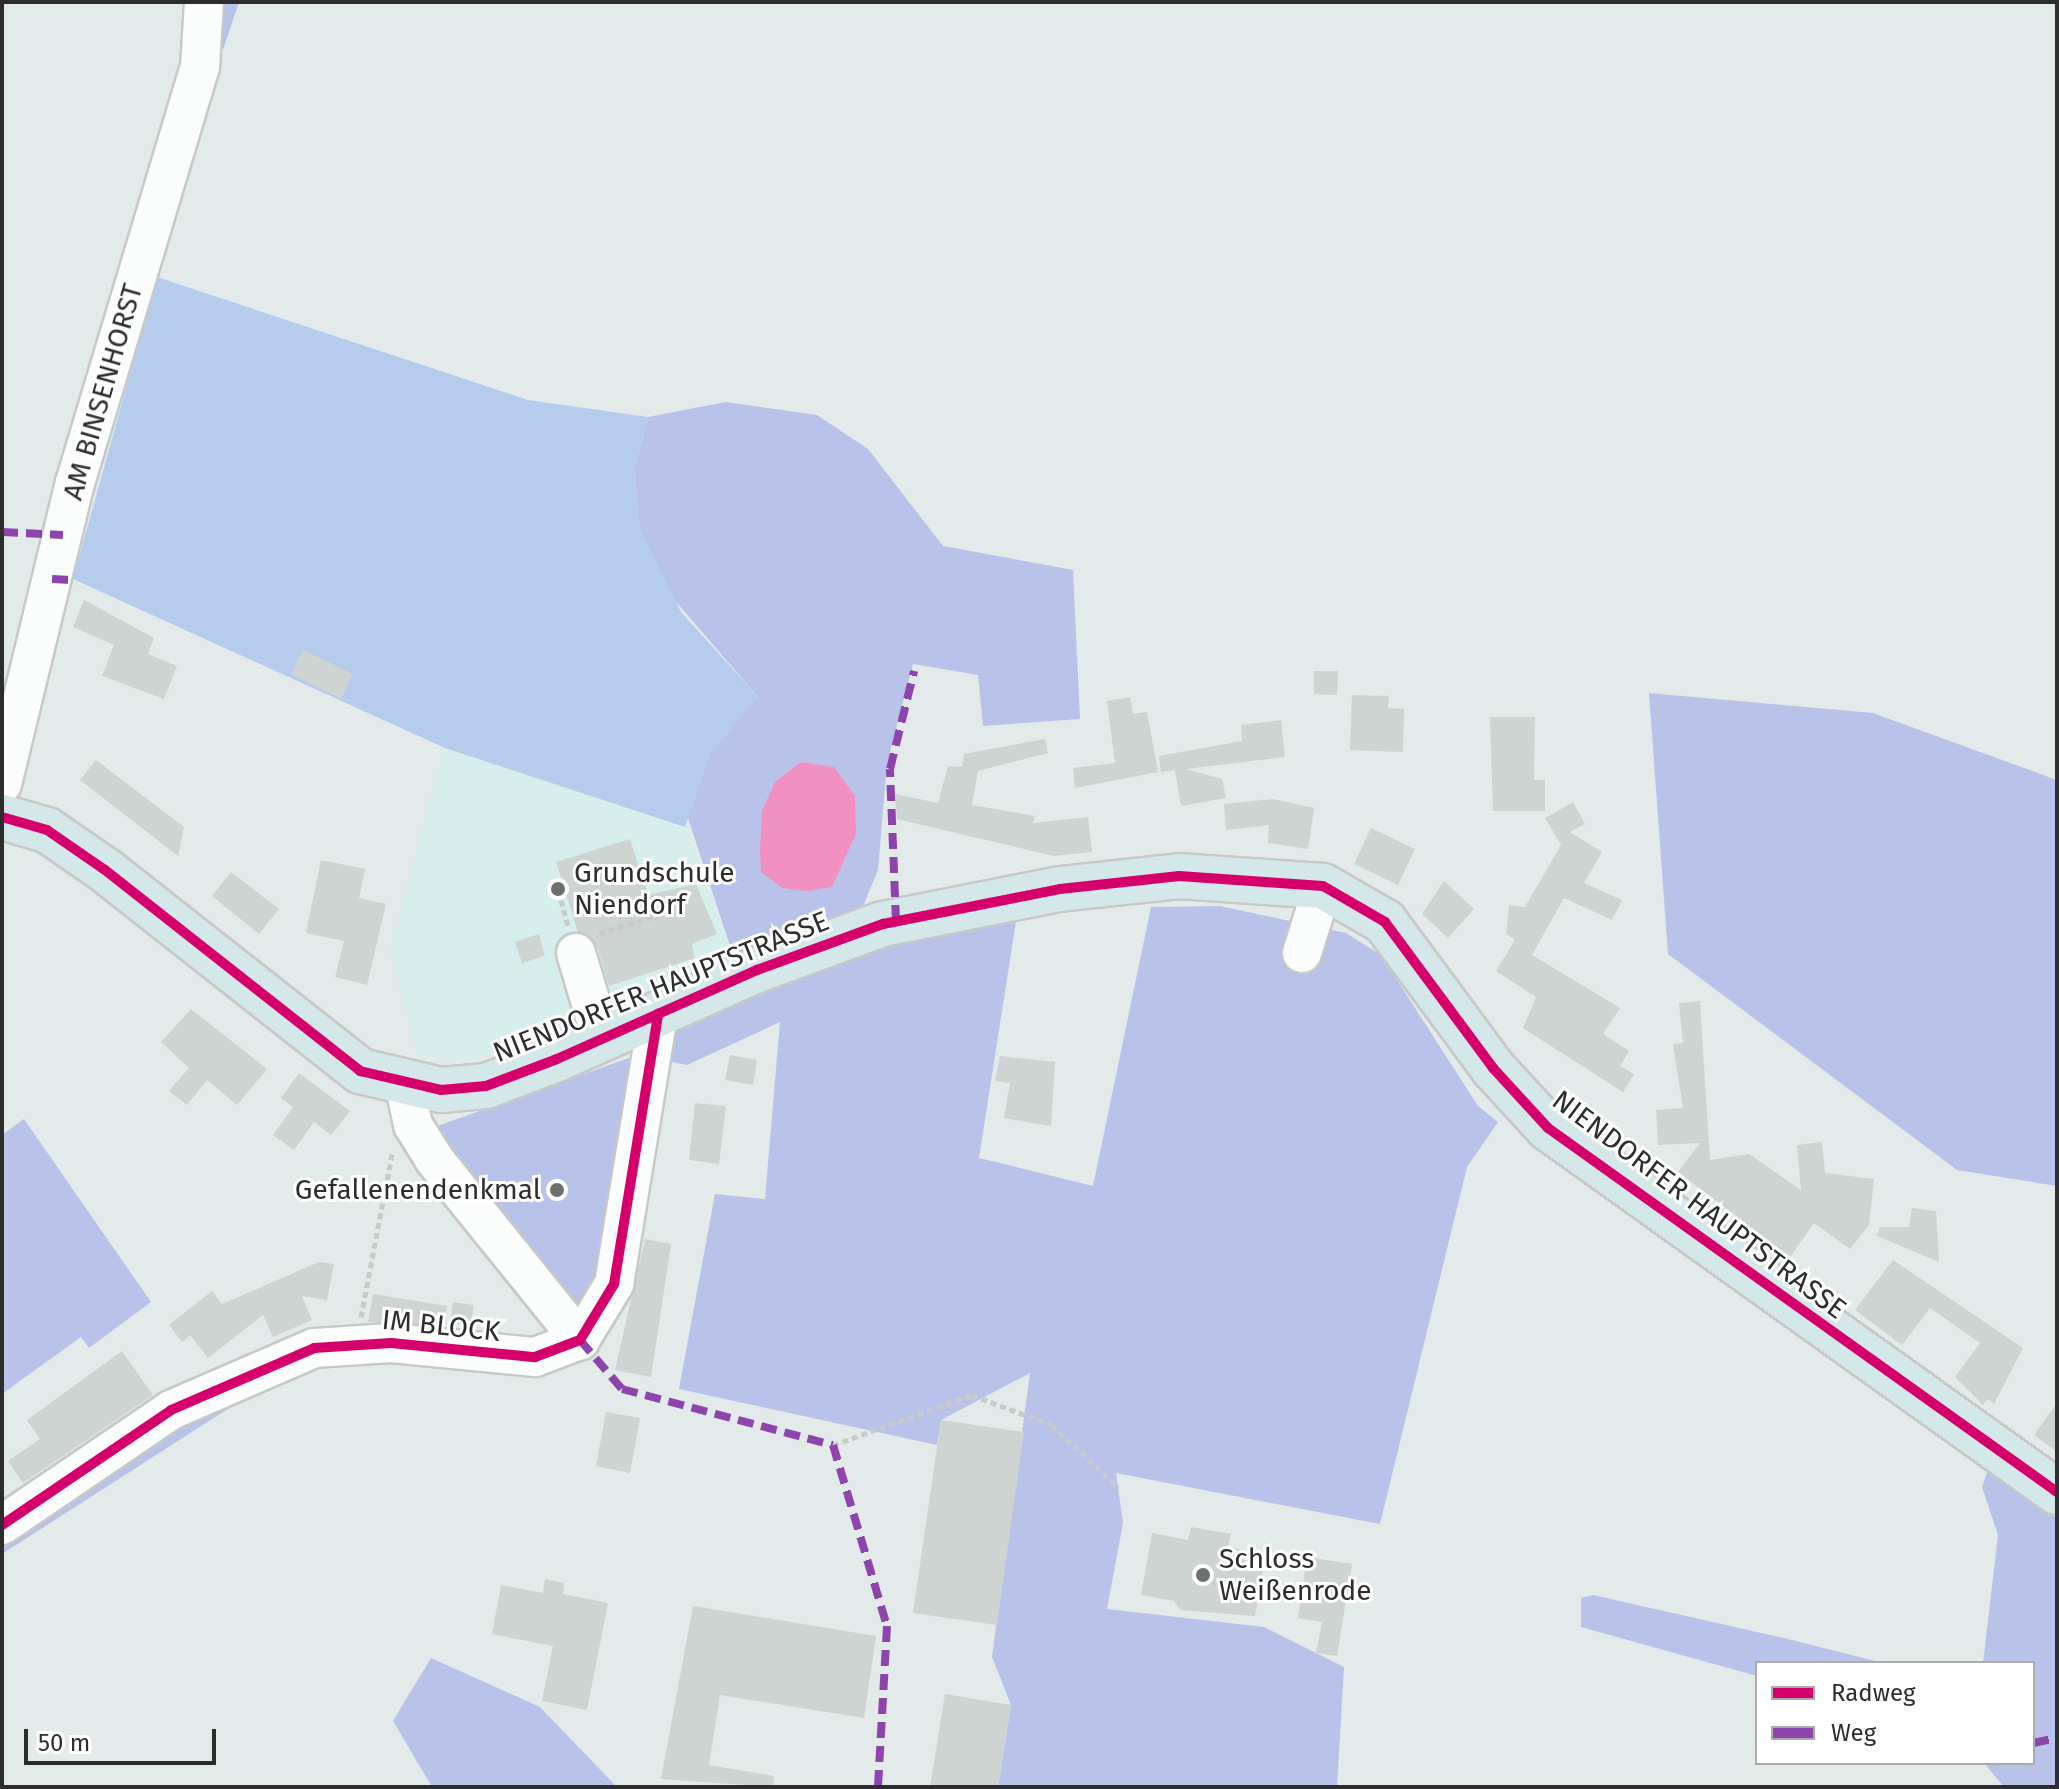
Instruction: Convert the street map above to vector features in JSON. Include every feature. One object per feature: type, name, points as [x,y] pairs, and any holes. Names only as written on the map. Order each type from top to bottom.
[{"type":"main road","name":"NIENDORFER HAUPTSTRASSE","points":[[2,817],[47,830],[322,1045],[360,1071],[405,1087],[486,1086],[883,924],[1020,896],[1179,876],[1323,886],[1385,922],[1493,1068],[1548,1128],[2057,1492]]},
{"type":"street","name":"AM BINSENHORST","points":[[2,784],[75,483],[200,67],[204,2]]},
{"type":"street","points":[[1302,953],[1323,886]]},
{"type":"street","points":[[582,945],[602,1040]]},
{"type":"street","points":[[405,1087],[413,1125],[434,1159],[580,1340],[614,1284],[658,1014]]},
{"type":"street","name":"IM BLOCK","points":[[2,1525],[171,1410],[274,1361],[356,1341],[508,1358],[559,1352],[580,1340]]},
{"type":"path","points":[[582,945],[663,914]]},
{"type":"path","points":[[356,1341],[405,1087]]},
{"type":"path","points":[[833,1445],[972,1395],[1052,1425],[1118,1487]]},
{"type":"shaded area","points":[[214,2],[239,2],[223,50]]},
{"type":"shaded area","points":[[157,277],[528,400],[648,417],[634,469],[639,527],[681,612],[758,697],[710,754],[685,827],[445,748],[73,579]]},
{"type":"shaded area","points":[[726,402],[817,415],[868,449],[943,546],[1073,570],[1080,719],[983,726],[978,675],[913,664],[887,763],[878,870],[861,911],[805,923],[733,955],[680,794],[694,764],[758,697],[665,589],[639,527],[634,469],[648,417]]},
{"type":"shaded area","points":[[1649,693],[1873,713],[2057,780],[2057,1186],[1957,1170],[1668,954]]},
{"type":"shaded area","name":"Grundschule Niendorf","points":[[445,748],[685,827],[733,955],[513,1049],[466,1059],[419,1056],[390,950]]},
{"type":"shaded area","points":[[801,762],[834,767],[855,796],[856,834],[832,887],[807,891],[782,888],[761,872],[760,851],[762,811],[775,782]]},
{"type":"shaded area","points":[[1020,896],[979,1158],[1093,1186],[1151,907],[1220,906],[1346,933],[1381,955],[1478,1106],[1498,1122],[1467,1167],[1380,1524],[1116,1473],[1123,1523],[1107,1609],[1264,1627],[1344,1667],[1337,1787],[998,1787],[1011,1705],[992,1657],[1030,1373],[941,1420],[937,1445],[679,1389],[715,1194],[765,1199],[780,1022],[687,1065],[637,1055],[673,1017]]},
{"type":"shaded area","points":[[637,1055],[598,1289],[579,1306],[558,1302],[429,1129]]},
{"type":"shaded area","points":[[24,1119],[151,1302],[89,1348],[81,1337],[2,1394],[2,1135]]},
{"type":"shaded area","points":[[291,1365],[2,1554],[2,1535],[177,1417]]},
{"type":"shaded area","points":[[1988,1469],[2057,1517],[2057,1787],[2004,1787],[1986,1765],[2035,1765],[2035,1661],[1983,1661],[1998,1535],[1982,1487]]},
{"type":"shaded area","points":[[1593,1595],[1875,1661],[1755,1661],[1755,1675],[1581,1627],[1581,1598]]},
{"type":"shaded area","points":[[431,1658],[540,1707],[617,1787],[432,1787],[393,1721]]},
{"type":"building","points":[[84,600],[154,638],[148,654],[177,666],[164,699],[102,676],[114,645],[73,627]]},
{"type":"building","points":[[303,650],[353,674],[341,699],[291,674]]},
{"type":"building","points":[[1314,671],[1338,671],[1337,695],[1314,694]]},
{"type":"building","points":[[1352,695],[1389,696],[1388,708],[1404,709],[1403,752],[1350,750]]},
{"type":"building","points":[[1130,697],[1133,714],[1147,712],[1158,772],[1075,788],[1073,768],[1115,763],[1107,701]]},
{"type":"building","points":[[1490,717],[1535,717],[1534,780],[1545,780],[1545,811],[1493,811]]},
{"type":"building","points":[[1281,720],[1285,757],[1186,769],[1222,779],[1226,798],[1181,806],[1175,770],[1161,772],[1159,756],[1242,741],[1241,725]]},
{"type":"building","points":[[1045,739],[1048,753],[978,771],[972,805],[1035,816],[1033,823],[1088,817],[1092,852],[1054,856],[897,819],[895,794],[938,803],[948,766],[962,767],[964,754]]},
{"type":"building","points":[[96,760],[184,827],[178,856],[80,780]]},
{"type":"building","points":[[1273,799],[1314,808],[1308,849],[1268,843],[1269,825],[1226,830],[1224,804]]},
{"type":"building","points":[[1573,802],[1585,824],[1570,832],[1602,852],[1584,883],[1622,900],[1612,920],[1564,898],[1532,955],[1620,1008],[1603,1034],[1629,1051],[1620,1066],[1634,1074],[1623,1092],[1523,1028],[1536,997],[1496,971],[1515,940],[1506,934],[1509,905],[1525,907],[1561,845],[1545,818]]},
{"type":"building","points":[[1371,828],[1415,849],[1398,885],[1354,864]]},
{"type":"building","points":[[630,839],[648,895],[696,884],[717,934],[692,944],[695,958],[609,986],[597,946],[578,932],[556,862]]},
{"type":"building","points":[[321,860],[365,869],[359,898],[386,904],[367,985],[335,977],[344,941],[306,933]]},
{"type":"building","points":[[231,872],[279,909],[259,934],[212,896]]},
{"type":"building","points":[[1444,881],[1474,909],[1448,938],[1422,914]]},
{"type":"building","points":[[539,934],[545,956],[522,963],[515,942]]},
{"type":"building","points":[[1700,1001],[1710,1160],[1749,1154],[1801,1190],[1797,1145],[1822,1142],[1825,1173],[1874,1179],[1869,1225],[1850,1249],[1814,1223],[1790,1257],[1678,1172],[1700,1143],[1658,1145],[1656,1110],[1683,1108],[1673,1044],[1683,1043],[1679,1003]]},
{"type":"building","points":[[191,1009],[267,1069],[237,1105],[207,1080],[187,1105],[169,1091],[189,1068],[161,1042]]},
{"type":"building","points":[[730,1055],[757,1060],[753,1085],[725,1080]]},
{"type":"building","points":[[1000,1056],[1055,1062],[1051,1126],[1004,1118],[1010,1083],[995,1081]]},
{"type":"building","points":[[299,1073],[350,1111],[331,1135],[314,1122],[294,1150],[273,1135],[293,1107],[281,1098]]},
{"type":"building","points":[[695,1103],[726,1106],[719,1164],[689,1160]]},
{"type":"building","points":[[1912,1208],[1936,1211],[1939,1262],[1877,1236],[1880,1227],[1909,1227]]},
{"type":"building","points":[[645,1239],[671,1244],[651,1377],[615,1370]]},
{"type":"building","points":[[1893,1260],[2023,1348],[1994,1404],[1988,1399],[1983,1405],[1955,1377],[1980,1343],[1930,1308],[1902,1345],[1855,1310]]},
{"type":"building","points":[[319,1262],[334,1264],[327,1300],[302,1296],[312,1320],[273,1337],[263,1315],[208,1358],[190,1335],[182,1342],[169,1325],[212,1291],[222,1304]]},
{"type":"building","points":[[373,1294],[447,1306],[444,1326],[368,1322]]},
{"type":"building","points":[[453,1302],[474,1305],[470,1326],[450,1323]]},
{"type":"building","points":[[122,1351],[153,1395],[23,1483],[8,1461],[40,1439],[27,1420]]},
{"type":"building","points":[[2057,1403],[2057,1452],[2034,1435]]},
{"type":"building","points":[[606,1412],[640,1418],[630,1473],[596,1466]]},
{"type":"building","points":[[941,1420],[1024,1432],[997,1625],[913,1613]]},
{"type":"building","name":"Schloss Weißenrode","points":[[1191,1527],[1231,1534],[1228,1547],[1266,1554],[1255,1616],[1180,1610],[1174,1601],[1141,1595],[1152,1533],[1188,1540]]},
{"type":"building","points":[[1307,1557],[1352,1564],[1337,1656],[1316,1653],[1322,1622],[1298,1618]]},
{"type":"building","points":[[545,1579],[564,1583],[563,1594],[608,1603],[587,1710],[542,1701],[553,1646],[492,1634],[501,1585],[543,1593]]},
{"type":"building","points":[[693,1606],[876,1636],[864,1718],[720,1695],[709,1765],[774,1776],[773,1787],[661,1779]]},
{"type":"building","points":[[945,1694],[1011,1705],[998,1787],[930,1787]]},
{"type":"marked path","points":[[2,532],[63,535]]},
{"type":"marked path","points":[[52,579],[71,580]]},
{"type":"marked path","points":[[896,921],[890,769],[914,671]]},
{"type":"marked path","points":[[580,1340],[622,1389],[833,1445],[887,1626],[878,1787]]},
{"type":"marked path","points":[[2035,1743],[2057,1738]]},
{"type":"cycle path","points":[[2,817],[47,830],[105,870],[360,1071],[441,1090],[486,1086],[557,1059],[757,970],[883,924],[1060,889],[1179,876],[1323,886],[1385,922],[1493,1068],[1548,1128],[2057,1492]]},
{"type":"cycle path","points":[[2,1525],[171,1410],[314,1348],[391,1343],[535,1357],[580,1340],[614,1284],[658,1014]]},
{"type":"place","name":"Grundschule Niendorf","points":[[558,889]]},
{"type":"place","name":"Gefallenendenkmal","points":[[557,1190]]},
{"type":"place","name":"Schloss Weißenrode","points":[[1203,1575]]}]
